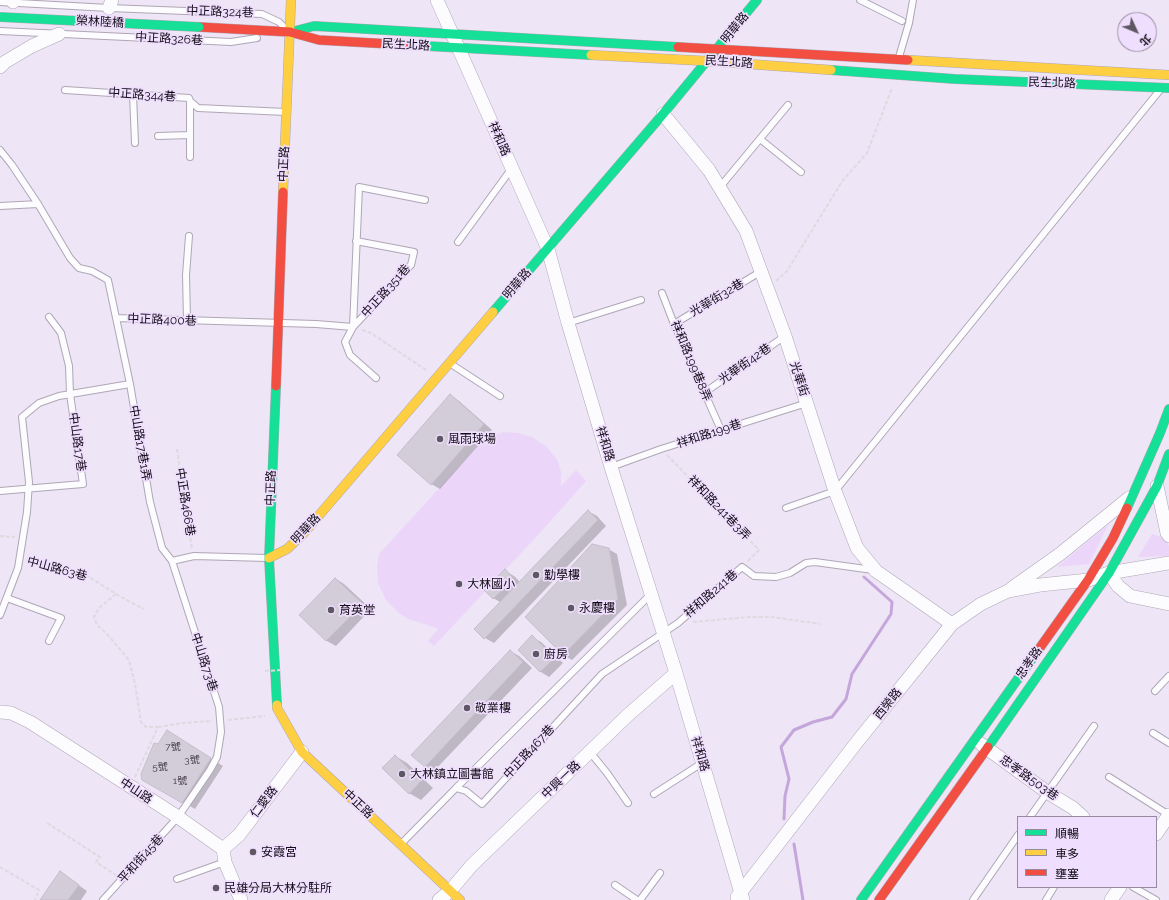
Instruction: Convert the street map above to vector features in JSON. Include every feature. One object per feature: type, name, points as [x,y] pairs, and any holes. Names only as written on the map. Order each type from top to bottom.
[{"type":"main road","name":"中正路","points":[[291,0],[277,324],[269,558],[277,708],[302,752],[460,900]]},
{"type":"main road","name":"明華路","points":[[269,558],[287,549],[303,534],[663,114],[757,0]]},
{"type":"main road","name":"榮林陸橋","points":[[0,17],[199,27]]},
{"type":"main road","name":"民生北路","points":[[290,32],[314,26],[1169,75]]},
{"type":"main road","name":"民生北路","points":[[199,27],[290,32],[319,40],[707,61],[955,79],[1166,88]]},
{"type":"main road","name":"忠孝路","points":[[861,900],[1088,580],[1113,538],[1134,494],[1169,409]]},
{"type":"main road","name":"忠孝路","points":[[879,900],[1110,573],[1157,486],[1169,454]]},
{"type":"street","name":"祥和路","points":[[437,0],[548,249],[568,323],[611,467],[676,673],[739,897]]},
{"type":"street","points":[[0,67],[5,62],[32,46],[59,34]]},
{"type":"street","name":"光華街","points":[[663,114],[709,170],[746,231],[785,336],[835,491],[857,548],[876,571],[952,624]]},
{"type":"street","points":[[1157,486],[1161,511],[1169,536]]},
{"type":"street","points":[[1008,591],[1060,554],[1134,494]]},
{"type":"street","name":"西榮路","points":[[739,897],[952,624],[981,604],[1008,591],[1040,584],[1088,580],[1110,573],[1169,563]]},
{"type":"street","points":[[1110,573],[1118,586],[1130,596],[1169,604]]},
{"type":"street","name":"中興一路","points":[[439,900],[450,891],[472,865],[628,715],[676,673]]},
{"type":"street","name":"中山路","points":[[0,712],[11,713],[30,722],[178,817],[224,855]]},
{"type":"street","name":"忠孝路503巷","points":[[974,740],[1047,792],[1073,808],[1082,816]]},
{"type":"street","name":"仁愛路","points":[[224,855],[302,752]]},
{"type":"street","points":[[1157,833],[1169,815]]},
{"type":"street","points":[[224,855],[241,900]]},
{"type":"street","points":[[1111,900],[1119,888]]},
{"type":"lane","points":[[860,0],[902,21]]},
{"type":"lane","points":[[897,74],[898,59],[909,23],[913,0]]},
{"type":"lane","name":"中正路324巷","points":[[0,2],[14,1],[110,4],[262,14],[279,22],[290,32]]},
{"type":"lane","points":[[3,32],[14,1]]},
{"type":"lane","name":"中正路326巷","points":[[3,32],[231,42],[290,32]]},
{"type":"lane","points":[[786,508],[835,491],[1166,88]]},
{"type":"lane","name":"中正路344巷","points":[[65,90],[189,98],[190,101],[198,108],[287,112]]},
{"type":"lane","points":[[133,95],[135,143]]},
{"type":"lane","points":[[190,101],[190,157]]},
{"type":"lane","points":[[720,186],[788,105]]},
{"type":"lane","points":[[158,136],[190,135]]},
{"type":"lane","points":[[760,139],[801,172]]},
{"type":"lane","name":"中正路400巷","points":[[0,150],[38,204],[70,258],[79,268],[92,271],[108,280],[116,318],[277,324]]},
{"type":"lane","points":[[458,242],[512,168]]},
{"type":"lane","points":[[354,327],[359,188],[425,200]]},
{"type":"lane","points":[[0,206],[38,204]]},
{"type":"lane","points":[[187,320],[186,275],[189,236]]},
{"type":"lane","name":"中正路351巷","points":[[356,241],[414,252],[411,265],[354,327],[345,342],[350,355],[376,378]]},
{"type":"lane","name":"光華街32巷","points":[[674,324],[760,272]]},
{"type":"lane","name":"祥和路199巷8弄","points":[[662,293],[720,430]]},
{"type":"lane","points":[[568,323],[641,300]]},
{"type":"lane","name":"中山路17巷","points":[[0,491],[83,484],[70,394],[69,366],[61,333],[49,317]]},
{"type":"lane","name":"中山路17巷1弄","points":[[116,318],[130,384],[150,502]]},
{"type":"lane","name":"中正路351巷","points":[[277,324],[354,327]]},
{"type":"lane","name":"光華街42巷","points":[[704,393],[785,336]]},
{"type":"lane","points":[[449,363],[500,396]]},
{"type":"lane","points":[[0,615],[18,568],[27,512],[28,488],[22,417],[38,403],[70,394],[130,384]]},
{"type":"lane","name":"祥和路199巷","points":[[611,467],[720,430],[807,403]]},
{"type":"lane","name":"中山路73巷","points":[[150,502],[162,548],[172,561],[219,707],[221,732],[217,757],[210,770],[178,817]]},
{"type":"lane","points":[[172,561],[194,556],[269,558]]},
{"type":"lane","name":"祥和路241巷","points":[[663,634],[678,623],[742,567],[754,576],[776,577],[790,573],[806,563],[815,562],[876,571]]},
{"type":"lane","points":[[401,844],[651,594]]},
{"type":"lane","points":[[7,598],[61,618],[49,641]]},
{"type":"lane","name":"中正路467巷","points":[[456,788],[466,791],[482,804],[602,674],[650,640],[663,634]]},
{"type":"lane","points":[[1155,691],[1169,676]]},
{"type":"lane","points":[[1031,816],[1094,726]]},
{"type":"lane","points":[[1153,733],[1169,743]]},
{"type":"lane","points":[[590,752],[628,802]]},
{"type":"lane","points":[[654,794],[702,763]]},
{"type":"lane","points":[[1109,777],[1169,815]]},
{"type":"lane","name":"平和街45巷","points":[[103,900],[178,817]]},
{"type":"lane","points":[[973,900],[1017,835]]},
{"type":"lane","points":[[177,879],[224,855]]},
{"type":"lane","points":[[615,885],[639,900],[660,873]]},
{"type":"lane","points":[[1046,900],[1053,888]]},
{"type":"lane","points":[[1135,888],[1156,900]]},
{"type":"path","points":[[766,288],[786,271],[843,180],[867,153],[897,74]]},
{"type":"path","points":[[354,327],[371,332],[436,378]]},
{"type":"path","name":"中正路466巷","points":[[177,449],[188,527],[194,556]]},
{"type":"path","name":"祥和路241巷3弄","points":[[662,449],[759,550],[742,567]]},
{"type":"path","points":[[0,536],[23,538]]},
{"type":"path","name":"中山路63巷","points":[[20,559],[86,575],[116,594],[144,609]]},
{"type":"path","points":[[116,594],[99,608],[94,617],[97,625],[130,660],[141,722],[146,727],[158,727],[130,787]]},
{"type":"path","points":[[678,623],[749,617],[772,617],[820,624]]},
{"type":"path","points":[[265,671],[282,670]]},
{"type":"path","points":[[47,823],[100,857],[96,862],[122,879]]},
{"type":"path","points":[[0,866],[39,890],[35,900]]},
{"type":"shaded area","points":[[504,432],[518,433],[532,437],[546,446],[558,461],[561,472],[561,486],[576,470],[586,481],[539,534],[434,646],[428,641],[438,629],[410,620],[399,613],[386,600],[378,583],[377,567],[379,554],[486,437]]},
{"type":"shaded area","points":[[1108,525],[1089,564],[1057,567]]},
{"type":"shaded area","points":[[1152,534],[1164,538],[1169,546],[1169,556],[1138,557]]},
{"type":"building","name":"風雨球場","points":[[450,394],[484,424],[431,485],[397,455]]},
{"type":"building","name":"勤學樓","points":[[588,510],[598,520],[484,639],[474,629]]},
{"type":"building","name":"永慶樓","points":[[592,544],[609,548],[618,599],[563,655],[525,617]]},
{"type":"building","points":[[505,569],[514,579],[493,599],[484,590]]},
{"type":"building","name":"育英堂","points":[[335,578],[363,604],[326,641],[299,615]]},
{"type":"building","name":"廚房","points":[[532,635],[555,658],[540,672],[518,650]]},
{"type":"building","name":"敬業樓","points":[[510,650],[523,662],[425,767],[411,755]]},
{"type":"building","points":[[167,730],[211,758],[182,803],[142,780],[141,774],[154,743],[158,744]]},
{"type":"building","name":"大林鎮立圖書館","points":[[395,755],[421,781],[409,794],[382,768]]},
{"type":"building","points":[[60,871],[79,885],[68,900],[40,900]]},
{"type":"waterway","points":[[784,819],[785,796],[789,779],[781,747],[794,730],[813,722],[832,717],[846,699],[852,674],[891,614],[892,602],[864,577]]},
{"type":"waterway","points":[[794,844],[803,900]]},
{"type":"traffic: fast","points":[[493,312],[663,114],[757,0]]},
{"type":"traffic: fast","points":[[0,17],[199,27]]},
{"type":"traffic: fast","points":[[291,32],[314,26],[678,47]]},
{"type":"traffic: fast","points":[[408,45],[591,55]]},
{"type":"traffic: fast","points":[[831,70],[955,79],[1169,88]]},
{"type":"traffic: fast","points":[[276,386],[269,558],[277,705]]},
{"type":"traffic: fast","points":[[1127,508],[1169,409]]},
{"type":"traffic: fast","points":[[988,747],[1109,573],[1157,486],[1169,454]]},
{"type":"traffic: fast","points":[[861,900],[1034,656]]},
{"type":"traffic: slow","points":[[283,192],[291,0]]},
{"type":"traffic: slow","points":[[591,55],[707,61],[831,70]]},
{"type":"traffic: slow","points":[[908,60],[1169,75]]},
{"type":"traffic: slow","points":[[269,558],[287,549],[303,534],[493,312]]},
{"type":"traffic: slow","points":[[277,705],[277,708],[302,752],[460,900]]},
{"type":"traffic: jam","points":[[199,27],[290,32],[319,40],[408,45]]},
{"type":"traffic: jam","points":[[678,47],[908,60]]},
{"type":"traffic: jam","points":[[276,386],[283,192]]},
{"type":"traffic: jam","points":[[1034,656],[1088,580],[1113,538],[1127,508]]},
{"type":"traffic: jam","points":[[879,900],[988,747]]},
{"type":"place","name":"風雨球場","points":[[440,439]]},
{"type":"place","name":"勤學樓","points":[[536,575]]},
{"type":"place","name":"大林國小","points":[[459,584]]},
{"type":"place","name":"永慶樓","points":[[571,608]]},
{"type":"place","name":"育英堂","points":[[331,610]]},
{"type":"place","name":"廚房","points":[[536,654]]},
{"type":"place","name":"敬業樓","points":[[467,708]]},
{"type":"place","name":"大林鎮立圖書館","points":[[402,774]]},
{"type":"place","name":"安霞宮","points":[[253,852]]},
{"type":"place","name":"民雄分局大林分駐所","points":[[216,888]]}]
